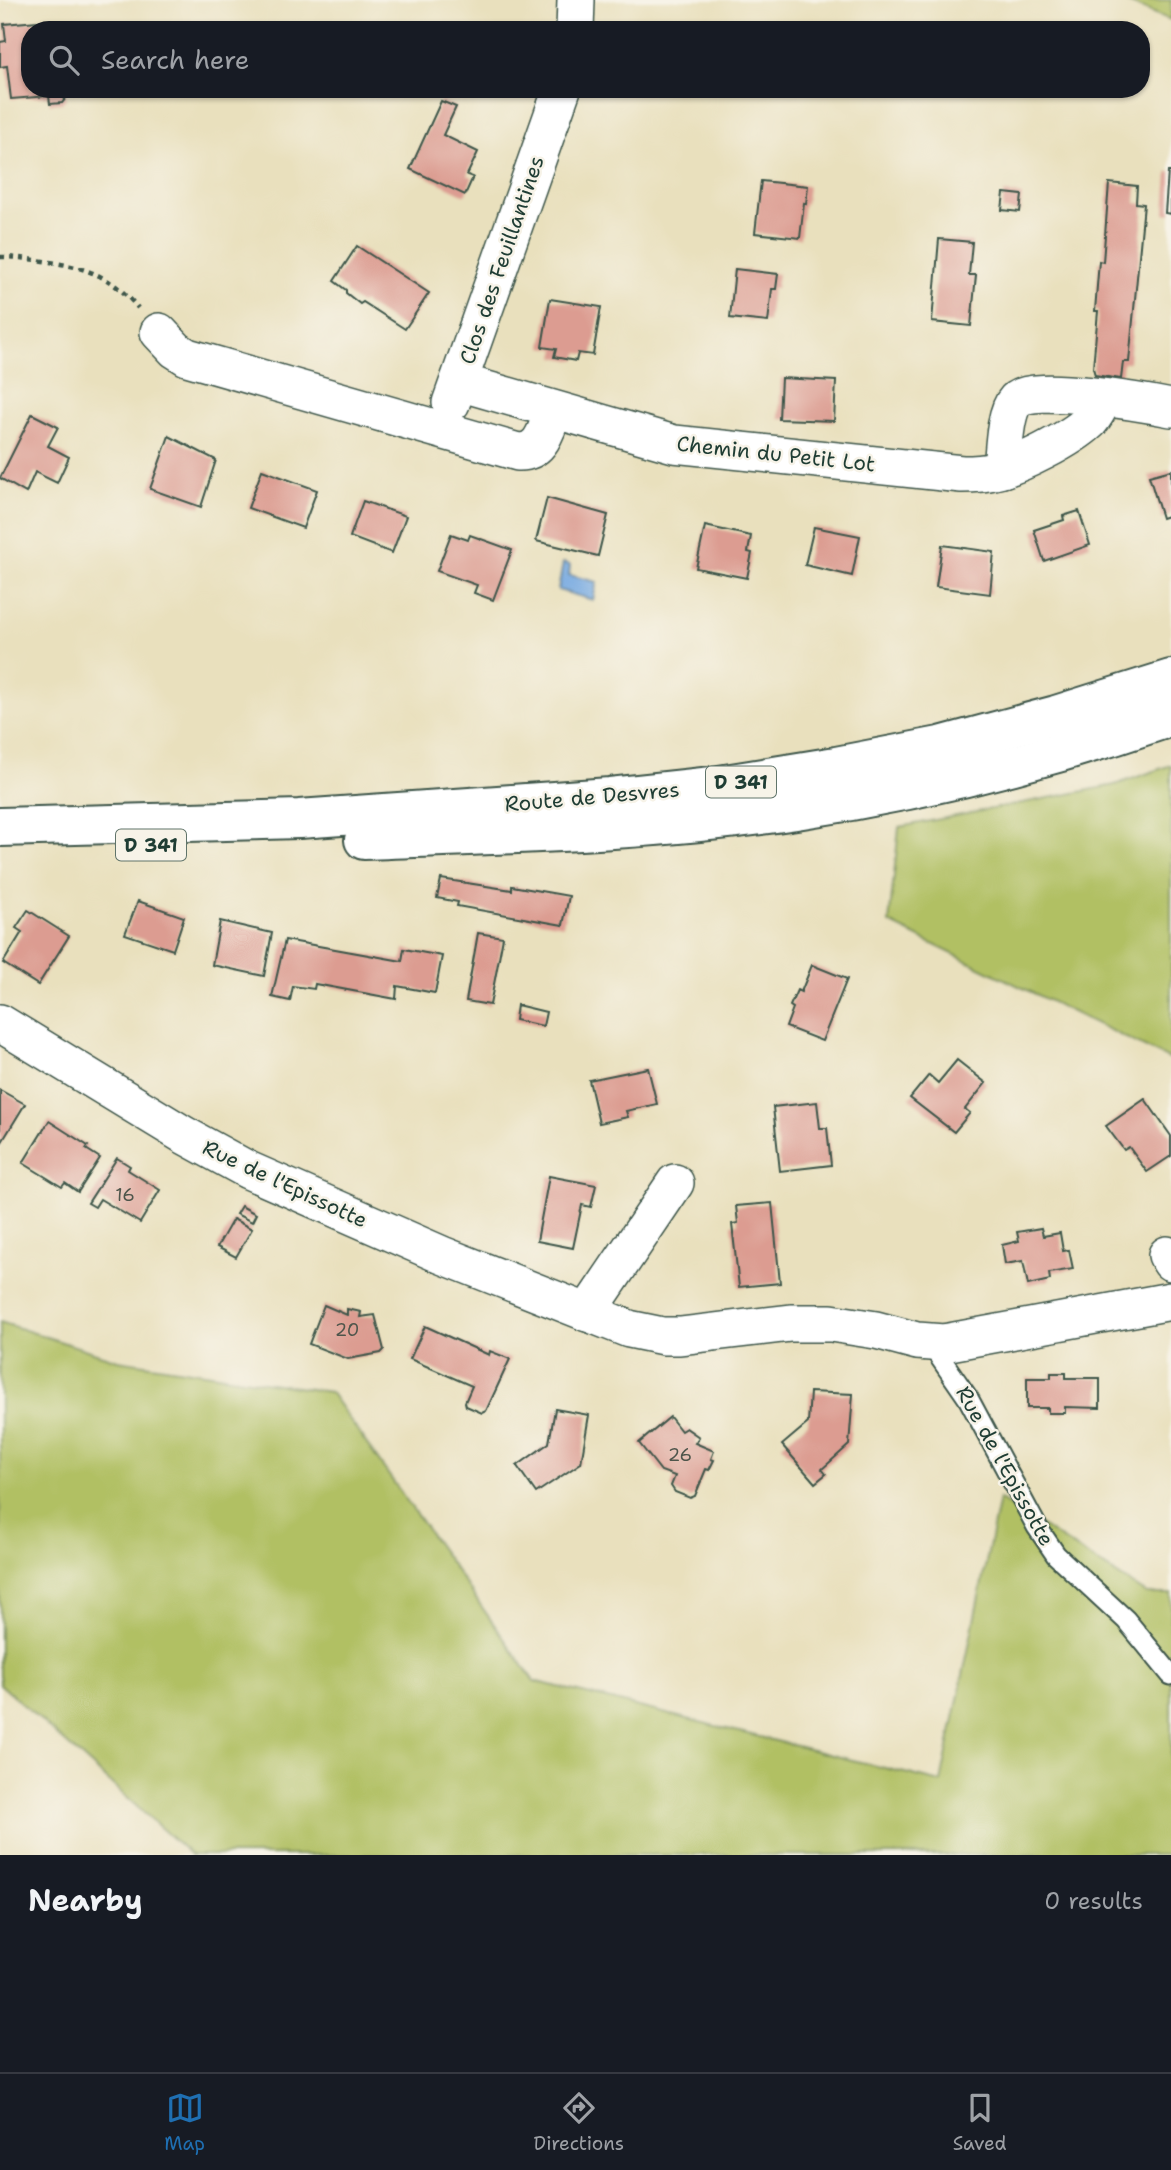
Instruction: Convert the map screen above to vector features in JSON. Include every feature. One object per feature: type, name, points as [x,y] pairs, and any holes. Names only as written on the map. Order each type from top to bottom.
[{"type":"main road","name":"Route de Desvres","points":[[0,852],[526,834],[639,827],[796,810],[929,766],[1046,718],[1171,679]]},
{"type":"main road","name":"Route de Desvres","points":[[0,827],[299,819],[610,797],[763,779],[929,766],[1064,751],[1171,717]]},
{"type":"street","points":[[575,21],[576,0]]},
{"type":"street","name":"Clos des Feuillantines","points":[[441,430],[559,98]]},
{"type":"street","points":[[159,332],[176,350],[187,357],[518,452],[527,453],[540,444],[554,410]]},
{"type":"street","name":"Chemin du Petit Lot","points":[[459,382],[660,441],[686,446],[962,474],[992,472],[1033,457],[1082,427],[1095,414],[1104,398]]},
{"type":"street","points":[[1002,469],[1010,412],[1017,399],[1023,395],[1042,393],[1104,398],[1171,408]]},
{"type":"street","name":"Rue de l'Epissotte","points":[[0,1023],[195,1142],[248,1170],[442,1255],[629,1329],[663,1336],[680,1336],[791,1323],[831,1323],[930,1343],[956,1342],[1171,1301]]},
{"type":"street","points":[[587,1313],[675,1182]]},
{"type":"lane","name":"Rue de l'Epissotte","points":[[930,1343],[974,1407],[1037,1527],[1056,1555],[1126,1620],[1171,1675]]},
{"type":"path","points":[[0,257],[73,265],[93,272],[128,295],[159,332]]},
{"type":"green space","points":[[1121,0],[1171,0],[1171,20]]},
{"type":"green space","points":[[1171,765],[1171,1060],[889,923],[899,827],[1115,785]]},
{"type":"green space","points":[[0,1322],[118,1360],[330,1392],[534,1681],[941,1782],[999,1499],[1147,1594],[1171,1594],[1171,1855],[191,1855],[0,1684]]},
{"type":"water","points":[[563,563],[570,565],[569,575],[597,582],[593,600],[558,590]]},
{"type":"building","points":[[21,22],[21,98],[24,98],[11,99],[7,66],[0,67],[0,42],[6,41],[4,24]]},
{"type":"building","points":[[49,98],[66,98],[62,103],[50,104]]},
{"type":"building","points":[[441,101],[456,107],[443,135],[478,152],[467,175],[473,177],[465,195],[410,169]]},
{"type":"building","points":[[1168,172],[1171,172],[1171,214],[1165,213]]},
{"type":"building","points":[[761,181],[808,186],[800,238],[755,233]]},
{"type":"building","points":[[1109,183],[1137,186],[1136,203],[1144,204],[1129,362],[1123,362],[1121,379],[1095,375],[1093,368],[1099,261],[1103,262]]},
{"type":"building","points":[[1004,193],[1022,195],[1020,212],[1002,210]]},
{"type":"building","points":[[939,239],[972,242],[969,275],[976,275],[971,326],[932,322]]},
{"type":"building","points":[[357,246],[429,293],[405,329],[363,302],[360,304],[334,281]]},
{"type":"building","points":[[735,269],[778,274],[776,289],[772,289],[768,322],[730,318]]},
{"type":"building","points":[[550,299],[601,307],[593,355],[578,353],[576,361],[554,357],[556,349],[542,347]]},
{"type":"building","points":[[781,378],[836,381],[834,421],[779,419]]},
{"type":"building","points":[[32,414],[58,427],[48,446],[69,457],[57,483],[35,472],[26,493],[0,478]]},
{"type":"building","points":[[169,436],[216,460],[201,507],[150,489]]},
{"type":"building","points":[[262,470],[317,490],[303,528],[248,508]]},
{"type":"building","points":[[1171,470],[1171,515],[1162,518],[1149,476]]},
{"type":"building","points":[[547,498],[608,515],[598,556],[536,541]]},
{"type":"building","points":[[363,501],[406,516],[392,553],[350,537]]},
{"type":"building","points":[[1079,511],[1090,545],[1044,561],[1034,530],[1064,520],[1063,516]]},
{"type":"building","points":[[705,526],[751,536],[748,552],[752,553],[747,578],[696,568]]},
{"type":"building","points":[[814,527],[860,536],[852,576],[805,565]]},
{"type":"building","points":[[451,534],[468,540],[470,535],[512,550],[493,600],[474,593],[477,585],[437,571]]},
{"type":"building","points":[[942,545],[994,552],[990,594],[936,587]]},
{"type":"building","points":[[441,879],[512,890],[512,886],[569,896],[563,925],[457,906],[458,902],[437,898]]},
{"type":"building","points":[[138,901],[184,917],[173,950],[125,934]]},
{"type":"building","points":[[28,910],[69,936],[38,985],[3,963],[22,932],[16,928]]},
{"type":"building","points":[[220,921],[272,933],[264,976],[212,965]]},
{"type":"building","points":[[478,933],[503,937],[490,1005],[466,1001]]},
{"type":"building","points":[[285,940],[402,961],[404,949],[442,956],[435,993],[397,986],[396,999],[315,984],[314,989],[293,986],[290,1001],[272,997]]},
{"type":"building","points":[[812,965],[847,979],[822,1041],[786,1027],[793,1008],[790,1006],[797,990],[801,992]]},
{"type":"building","points":[[517,1005],[546,1012],[543,1026],[515,1020]]},
{"type":"building","points":[[957,1060],[986,1083],[965,1109],[970,1113],[954,1132],[910,1098],[929,1075],[938,1083]]},
{"type":"building","points":[[648,1068],[657,1104],[626,1111],[628,1117],[599,1123],[589,1080]]},
{"type":"building","points":[[0,1090],[25,1104],[0,1145]]},
{"type":"building","points":[[1145,1099],[1171,1136],[1171,1156],[1147,1172],[1129,1147],[1124,1150],[1106,1126]]},
{"type":"building","points":[[817,1102],[820,1128],[827,1128],[831,1165],[780,1171],[773,1107]]},
{"type":"building","points":[[49,1121],[88,1146],[86,1149],[100,1158],[78,1192],[65,1183],[62,1187],[23,1163]]},
{"type":"building","points":[[117,1158],[130,1166],[128,1170],[160,1190],[140,1223],[100,1199],[95,1207],[88,1203]]},
{"type":"building","points":[[549,1176],[596,1185],[591,1207],[582,1205],[573,1248],[537,1241]]},
{"type":"building","points":[[772,1203],[780,1283],[739,1287],[732,1224],[738,1223],[736,1206]]},
{"type":"building","points":[[241,1206],[256,1214],[252,1222],[236,1214]]},
{"type":"building","points":[[233,1219],[252,1229],[236,1257],[217,1247]]},
{"type":"building","points":[[1041,1228],[1043,1236],[1060,1233],[1063,1251],[1069,1250],[1073,1269],[1049,1273],[1050,1280],[1028,1285],[1023,1261],[1005,1264],[1002,1245],[1019,1241],[1017,1232]]},
{"type":"building","points":[[324,1305],[347,1315],[347,1309],[361,1312],[360,1317],[375,1315],[384,1350],[381,1353],[348,1359],[309,1344]]},
{"type":"building","points":[[425,1326],[489,1355],[490,1351],[510,1359],[486,1411],[482,1413],[466,1406],[465,1402],[472,1386],[410,1359]]},
{"type":"building","points":[[1051,1373],[1066,1373],[1066,1378],[1100,1378],[1100,1408],[1065,1407],[1065,1413],[1048,1413],[1048,1408],[1027,1408],[1027,1378],[1051,1378]]},
{"type":"building","points":[[810,1392],[853,1394],[849,1445],[822,1469],[826,1474],[815,1483],[782,1445],[808,1423]]},
{"type":"building","points":[[555,1409],[589,1415],[581,1463],[536,1493],[517,1466],[549,1443]]},
{"type":"building","points":[[670,1417],[681,1431],[686,1428],[699,1437],[695,1443],[714,1451],[711,1459],[714,1460],[709,1470],[706,1469],[695,1496],[690,1498],[675,1492],[671,1486],[675,1476],[661,1471],[639,1443]]}]
